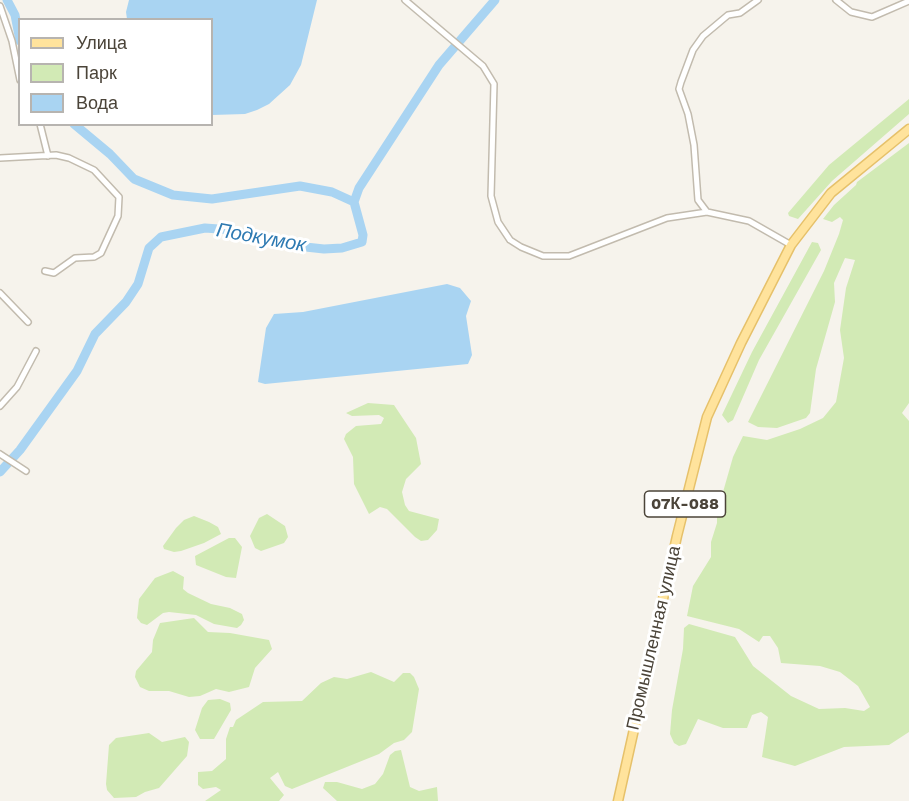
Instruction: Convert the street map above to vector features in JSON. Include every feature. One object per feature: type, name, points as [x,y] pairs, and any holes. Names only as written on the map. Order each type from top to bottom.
[{"type":"main road","name":"07К-088","points":[[792,245],[831,194],[909,129]]},
{"type":"main road","name":"Промышленная улица","points":[[618,801],[700,440],[725,376],[792,245]]},
{"type":"street","points":[[405,0],[469,54],[487,71],[494,84],[495,111],[489,182],[493,209],[504,232],[521,248],[543,256],[569,256],[667,218],[707,212],[749,221],[792,245]]},
{"type":"street","points":[[707,212],[698,200],[694,145],[688,114],[679,90],[693,50],[703,36],[728,15],[740,13],[758,0]]},
{"type":"street","points":[[836,0],[851,12],[873,17],[909,1]]},
{"type":"street","points":[[0,6],[12,41],[18,70]]},
{"type":"street","points":[[40,126],[48,156]]},
{"type":"street","points":[[0,158],[48,156],[69,158],[94,170],[119,197],[120,206],[101,253],[94,256],[81,256],[54,273],[45,271]]},
{"type":"street","points":[[0,293],[28,322]]},
{"type":"street","points":[[0,406],[17,387],[36,351]]},
{"type":"street","points":[[0,454],[26,471]]},
{"type":"green space","points":[[909,99],[909,114],[832,181],[798,219],[789,216],[788,213],[829,165]]},
{"type":"green space","points":[[909,143],[909,403],[902,413],[909,421],[909,732],[889,745],[844,747],[795,766],[762,757],[768,717],[761,712],[752,715],[747,728],[723,728],[698,719],[686,744],[679,746],[674,743],[670,734],[684,628],[689,624],[735,637],[753,666],[791,696],[819,709],[845,708],[864,711],[870,707],[858,686],[840,672],[820,666],[781,663],[778,648],[770,636],[763,636],[759,642],[739,629],[687,616],[693,586],[711,557],[711,542],[717,523],[717,513],[733,457],[743,436],[767,440],[800,429],[823,418],[836,402],[844,358],[840,330],[846,288],[855,260],[845,258],[834,283],[835,302],[816,369],[810,413],[806,418],[777,428],[758,427],[748,422],[824,271],[839,234],[843,220],[840,217],[832,222],[823,219],[857,182]]},
{"type":"green space","points":[[812,242],[818,243],[821,250],[759,360],[733,420],[728,423],[722,415],[752,352]]},
{"type":"green space","points":[[368,403],[394,405],[416,438],[421,464],[406,479],[402,492],[409,511],[439,519],[437,530],[428,540],[421,541],[415,537],[387,509],[380,507],[369,514],[354,484],[353,457],[344,439],[346,434],[356,426],[381,424],[384,418],[379,415],[352,416],[346,413]]},
{"type":"green space","points":[[267,514],[285,526],[288,537],[284,543],[261,551],[255,548],[250,536],[259,518]]},
{"type":"green space","points":[[194,516],[218,527],[221,534],[181,551],[174,552],[164,549],[163,546],[176,528],[184,520]]},
{"type":"green space","points":[[229,538],[235,538],[242,547],[236,578],[226,577],[196,565],[195,556]]},
{"type":"green space","points":[[173,571],[184,577],[183,589],[188,593],[211,604],[230,608],[242,614],[244,620],[241,625],[237,628],[214,624],[196,615],[169,612],[163,613],[147,625],[141,623],[137,618],[139,599],[155,578]]},
{"type":"green space","points":[[194,618],[208,632],[230,633],[269,640],[272,649],[255,668],[249,687],[229,692],[216,689],[200,696],[189,697],[169,691],[149,691],[140,687],[135,677],[136,671],[152,652],[153,640],[160,623]]},
{"type":"green space","points":[[371,672],[394,682],[403,673],[410,673],[414,677],[419,689],[412,732],[404,740],[394,743],[379,754],[292,789],[285,786],[278,772],[270,778],[284,795],[279,801],[205,801],[221,790],[216,787],[203,789],[198,785],[198,772],[212,771],[226,759],[226,739],[230,727],[233,727],[236,720],[263,702],[302,701],[321,683],[334,677],[347,679]]},
{"type":"green space","points":[[220,699],[230,703],[231,710],[214,739],[200,739],[195,730],[202,708],[208,700]]},
{"type":"green space","points":[[149,733],[162,742],[185,737],[189,742],[187,756],[159,788],[136,797],[114,798],[107,790],[106,784],[109,745],[116,738]]},
{"type":"green space","points":[[401,750],[410,787],[419,791],[437,787],[438,801],[337,801],[323,788],[325,782],[337,782],[362,789],[375,784],[383,774],[390,755]]},
{"type":"water","points":[[129,0],[317,0],[301,65],[290,85],[269,104],[245,114],[213,115],[213,18],[127,18]]},
{"type":"water","points":[[447,284],[460,288],[471,301],[466,316],[472,355],[468,364],[265,384],[258,382],[266,328],[274,314],[303,312]]},
{"type":"waterway","points":[[7,0],[15,15],[18,31]]},
{"type":"waterway","name":"Подкумок","points":[[0,472],[20,450],[77,371],[95,334],[126,302],[138,284],[149,248],[161,237],[205,228],[232,230],[278,244],[324,249],[342,248],[362,242],[363,235],[354,202],[359,188],[439,65],[495,0]]},
{"type":"waterway","points":[[76,126],[110,154],[134,179],[173,195],[212,199],[300,186],[332,192],[354,202]]}]
